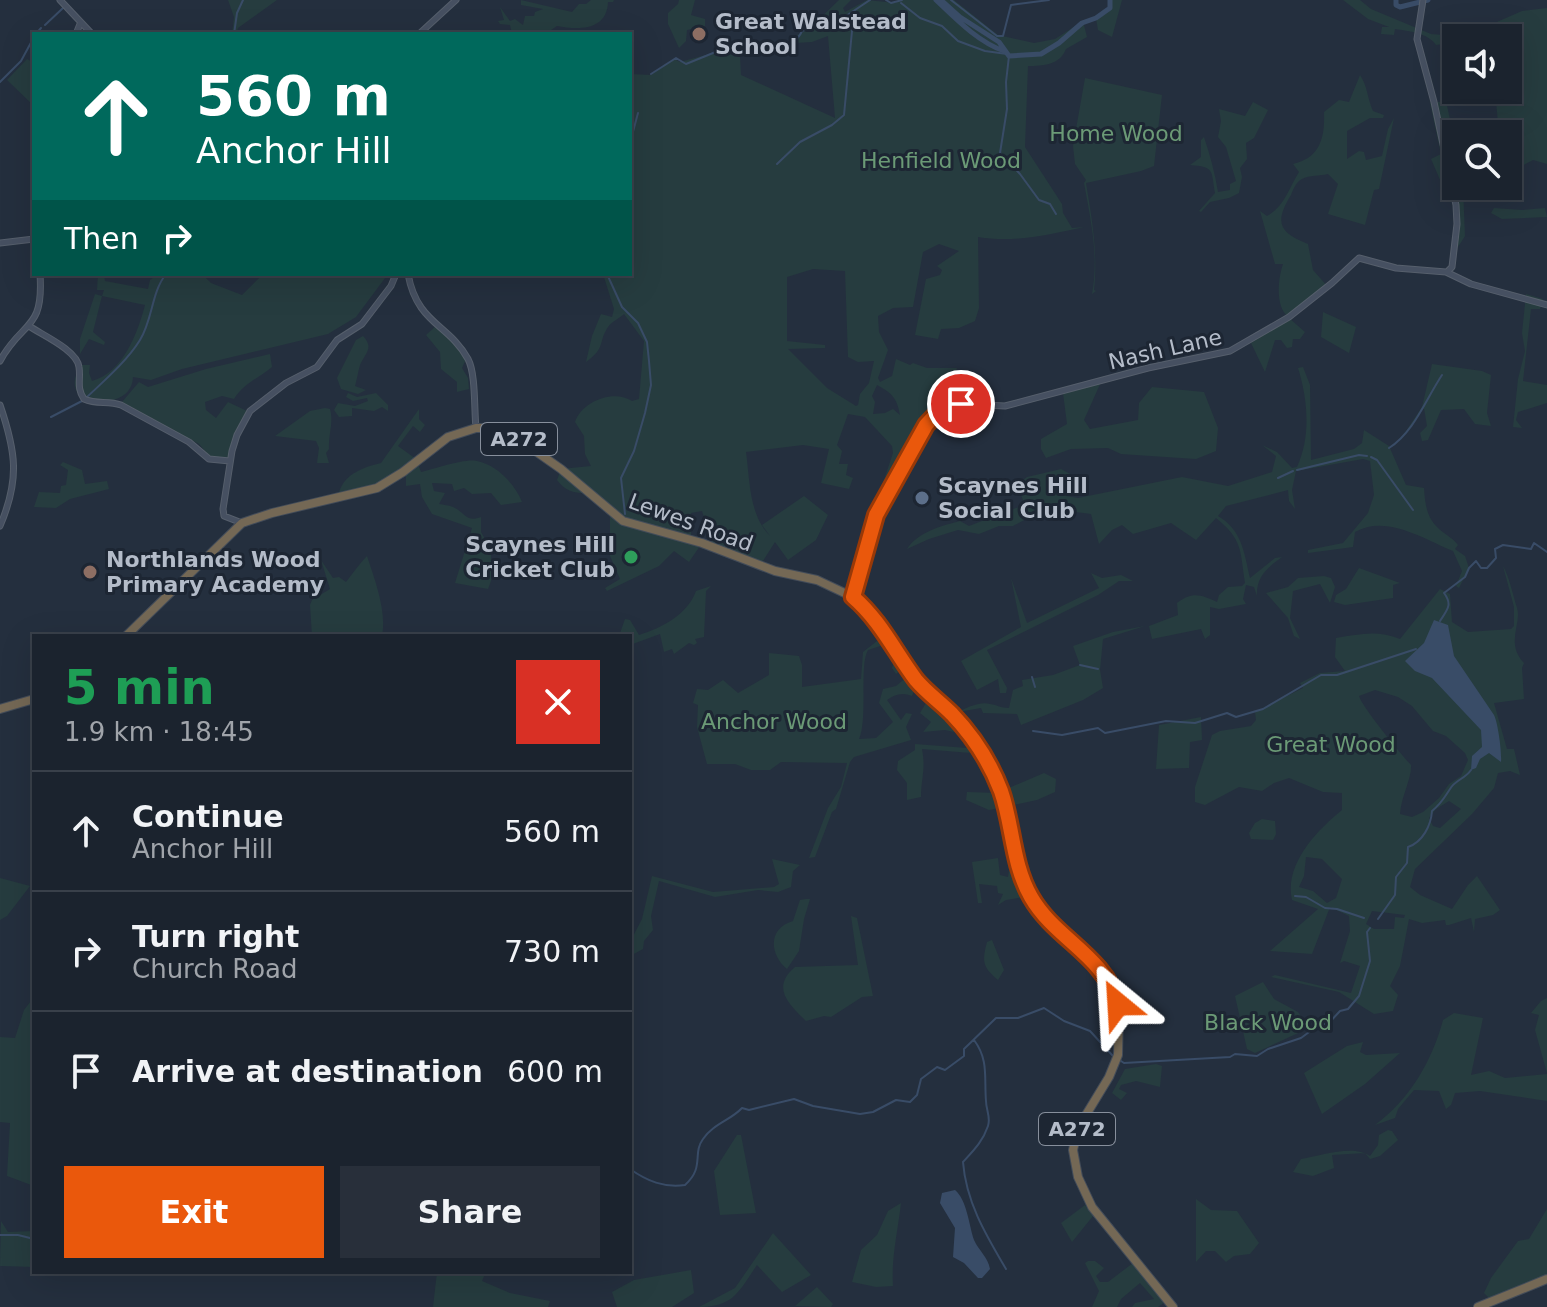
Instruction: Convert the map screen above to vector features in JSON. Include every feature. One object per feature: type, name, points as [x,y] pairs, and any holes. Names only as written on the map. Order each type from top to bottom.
[{"type":"highway","name":"A272","points":[[128,634],[242,523],[377,488],[448,437],[476,428]]},
{"type":"highway","name":"Lewes Road","points":[[476,428],[489,428],[514,436],[561,469],[623,521],[709,545],[775,571],[817,580],[853,597]]},
{"type":"highway","name":"A272","points":[[853,597],[875,618],[918,681],[972,736],[994,774],[1024,884],[1036,905],[1060,932],[1091,958],[1112,984],[1119,1013],[1121,1038],[1118,1058],[1084,1117],[1074,1141],[1078,1174],[1091,1204],[1173,1307]]},
{"type":"highway","points":[[0,709],[32,700]]},
{"type":"highway","points":[[1478,1307],[1547,1279]]},
{"type":"street","points":[[60,0],[90,32]]},
{"type":"street","points":[[421,32],[456,0]]},
{"type":"street","points":[[1423,2],[1417,32],[1456,205],[1457,224],[1449,270],[1471,284],[1547,305]]},
{"type":"street","points":[[77,32],[80,24]]},
{"type":"street","points":[[0,243],[32,239]]},
{"type":"street","name":"Nash Lane","points":[[853,597],[876,515],[926,425],[940,410],[961,404],[1005,406],[1136,371],[1230,351],[1289,317],[1359,258],[1396,268],[1449,270]]},
{"type":"street","points":[[0,361],[7,348],[36,316],[40,303],[40,276]]},
{"type":"street","points":[[242,523],[223,513],[230,461],[237,435],[250,411],[286,383],[317,367],[337,340],[362,324],[395,276]]},
{"type":"street","points":[[409,276],[415,300],[467,357],[476,428]]},
{"type":"street","points":[[29,326],[48,336],[77,361],[79,392],[84,399],[93,403],[121,405],[189,442],[209,459],[230,461]]},
{"type":"street","points":[[0,405],[10,433],[15,463],[13,491],[0,526]]},
{"type":"green space","points":[[228,0],[277,0],[237,32],[232,32],[234,17]]},
{"type":"green space","points":[[521,0],[572,12],[579,4],[591,0],[614,0],[608,2],[603,19],[590,26],[557,26],[548,32],[512,32],[510,25],[498,21],[504,20],[500,7],[510,21],[515,19],[523,25],[525,16],[534,16],[535,12],[543,9],[521,5]]},
{"type":"green space","points":[[679,0],[695,0],[691,15],[705,19],[705,26],[687,30],[686,41],[679,48],[668,24],[668,13]]},
{"type":"green space","name":"Henfield Wood","points":[[839,0],[851,0],[843,8],[845,12],[867,0],[895,3],[899,0],[954,0],[998,35],[1034,43],[1055,39],[1083,21],[1087,37],[1066,49],[1055,61],[1028,66],[1025,147],[1062,204],[1063,213],[1072,228],[1084,227],[1018,239],[978,237],[979,308],[975,321],[959,328],[941,329],[938,339],[915,335],[926,279],[940,275],[942,270],[937,266],[959,251],[939,244],[923,252],[913,307],[893,308],[878,316],[879,332],[888,350],[878,378],[880,382],[892,376],[896,359],[927,368],[957,368],[949,395],[967,399],[967,402],[928,411],[921,421],[926,425],[906,467],[885,498],[878,498],[893,453],[892,446],[865,417],[848,414],[837,445],[842,451],[839,464],[848,464],[846,475],[853,478],[849,489],[821,483],[829,449],[803,445],[746,452],[754,508],[763,528],[770,536],[762,525],[804,496],[828,515],[816,540],[788,560],[775,542],[761,564],[712,543],[702,511],[691,513],[691,539],[702,543],[689,562],[674,551],[659,566],[607,591],[605,588],[620,579],[610,556],[610,511],[591,493],[572,491],[557,480],[561,469],[591,466],[585,454],[584,436],[575,422],[584,408],[608,397],[632,401],[639,399],[644,341],[624,314],[609,325],[599,349],[586,362],[601,314],[612,317],[614,309],[604,276],[632,276],[632,74],[651,75],[674,59],[680,62],[713,53],[740,55],[741,75],[835,118],[828,36],[812,42],[795,43],[797,35],[810,28]],"holes":[[[813,269],[845,271],[848,357],[858,362],[874,361],[869,383],[860,394],[856,406],[827,388],[788,349],[825,348],[825,345],[787,341],[787,277]],[[877,385],[893,397],[900,415],[893,409],[873,414],[875,402],[872,396]]]},
{"type":"green space","points":[[1111,0],[1122,0],[1112,37],[1098,30],[1096,18],[1110,8]]},
{"type":"green space","points":[[1343,0],[1360,0],[1371,9],[1431,34],[1442,35],[1442,44],[1436,45],[1423,35],[1395,29],[1394,35],[1381,34],[1382,27],[1389,27],[1368,19]]},
{"type":"green space","points":[[1547,8],[1547,164],[1533,160],[1522,166],[1522,120],[1498,120],[1496,104],[1522,104],[1522,24],[1492,24],[1522,11]]},
{"type":"green space","points":[[27,59],[32,62],[32,104],[7,80]]},
{"type":"green space","points":[[1360,75],[1373,111],[1384,115],[1383,118],[1370,118],[1347,131],[1347,159],[1359,151],[1364,152],[1366,160],[1382,156],[1388,129],[1394,118],[1379,189],[1374,190],[1365,225],[1328,214],[1338,184],[1328,174],[1305,178],[1295,186],[1282,213],[1282,226],[1285,231],[1308,244],[1313,270],[1328,287],[1289,318],[1305,332],[1300,339],[1293,339],[1292,347],[1287,348],[1281,340],[1275,340],[1265,372],[1251,343],[1288,317],[1279,299],[1283,264],[1275,264],[1260,211],[1267,216],[1282,202],[1299,172],[1293,164],[1309,157],[1319,146],[1324,112],[1339,100],[1349,102]]},
{"type":"green space","name":"Home Wood","points":[[1085,78],[1162,95],[1154,166],[1086,183],[1095,249],[1096,291],[1092,294],[1094,252],[1084,183],[1086,180],[1075,164],[1073,146]]},
{"type":"green space","points":[[1253,102],[1268,110],[1254,138],[1246,143],[1247,159],[1240,168],[1239,193],[1210,202],[1201,212],[1215,193],[1210,171],[1190,165],[1201,157],[1201,140],[1204,137],[1218,192],[1230,190],[1230,184],[1236,181],[1226,147],[1218,137],[1221,121],[1219,109],[1245,116]]},
{"type":"green space","points":[[1430,103],[1447,104],[1450,120],[1442,120],[1442,190],[1431,159],[1441,154]]},
{"type":"green space","points":[[1456,200],[1464,200],[1465,236],[1458,247]]},
{"type":"green space","points":[[1494,208],[1545,208],[1547,217],[1502,219],[1491,213]]},
{"type":"green space","points":[[98,276],[104,276],[105,281],[148,289],[150,280],[155,276],[204,276],[211,283],[242,295],[261,276],[387,276],[356,317],[328,334],[182,369],[151,380],[133,377],[123,396],[86,403],[75,386],[81,365],[90,365],[92,381],[112,370],[128,350],[145,305],[102,296],[104,290],[97,290]]},
{"type":"green space","points":[[95,294],[102,296],[93,332],[105,342],[104,345],[89,339],[80,354],[80,339]]},
{"type":"green space","points":[[1526,294],[1543,299],[1540,309],[1531,309],[1523,381],[1547,385],[1547,403],[1518,412],[1516,420],[1522,428],[1513,427],[1518,379],[1525,351],[1522,333]]},
{"type":"green space","points":[[1323,312],[1356,327],[1349,353],[1321,337]]},
{"type":"green space","points":[[436,326],[467,357],[462,368],[468,378],[469,389],[457,392],[457,382],[441,369],[440,352],[426,335]]},
{"type":"green space","points":[[363,336],[368,347],[355,386],[366,390],[358,394],[341,389],[337,378],[356,340]]},
{"type":"green space","points":[[270,354],[272,367],[234,399],[222,396],[205,402],[206,410],[216,418],[228,402],[247,411],[228,458],[210,457],[199,444],[122,402],[139,382],[148,387]]},
{"type":"green space","points":[[1432,364],[1491,375],[1487,413],[1491,426],[1475,424],[1464,409],[1441,410],[1428,440],[1422,441],[1420,433],[1427,426],[1424,408],[1402,437],[1422,407]]},
{"type":"green space","points":[[1303,367],[1310,385],[1311,460],[1354,449],[1362,443],[1364,430],[1389,446],[1406,485],[1424,488],[1430,518],[1458,545],[1455,549],[1465,556],[1469,568],[1459,588],[1456,586],[1462,571],[1453,551],[1405,530],[1367,527],[1355,532],[1353,547],[1308,553],[1308,550],[1343,543],[1368,513],[1374,495],[1370,461],[1363,459],[1296,471],[1292,490],[1295,509],[1289,501],[1288,490],[1226,506],[1218,516],[1237,535],[1250,578],[1275,558],[1282,557],[1258,583],[1257,596],[1254,587],[1246,585],[1243,599],[1246,604],[1219,609],[1210,607],[1210,635],[1205,639],[1201,629],[1152,639],[1149,626],[1178,615],[1177,603],[1188,597],[1202,596],[1217,602],[1219,595],[1228,587],[1245,583],[1236,540],[1216,518],[1196,540],[1171,523],[1133,534],[1122,525],[1112,530],[1099,544],[1091,514],[1068,511],[1026,519],[1013,526],[999,526],[979,534],[958,530],[907,549],[917,538],[938,528],[960,521],[969,526],[1021,506],[1023,500],[1017,485],[1027,477],[1061,469],[1074,476],[1066,496],[1078,498],[1182,477],[1228,486],[1272,472],[1276,456],[1262,445],[1277,452],[1292,468],[1297,467],[1306,431],[1306,405],[1298,368]]},
{"type":"green space","points":[[1101,382],[1084,420],[1090,429],[1138,420],[1139,403],[1152,387],[1204,392],[1218,428],[1216,451],[1196,459],[1121,454],[1108,448],[1071,449],[1046,458],[1041,449],[1041,439],[1067,424],[1063,393]]},
{"type":"green space","points":[[348,393],[357,397],[376,393],[388,405],[388,411],[382,407],[374,411],[352,408],[352,416],[339,417],[334,410],[338,403],[355,406],[368,401],[367,398],[353,401],[346,397]]},
{"type":"green space","points":[[330,409],[331,414],[329,449],[326,453],[329,463],[317,463],[319,448],[316,441],[275,436],[310,411]]},
{"type":"green space","points":[[419,409],[419,419],[425,425],[420,432],[413,426],[398,446],[416,459],[421,472],[465,461],[484,463],[504,476],[522,502],[501,505],[491,493],[472,494],[464,488],[454,491],[452,484],[432,483],[434,491],[445,493],[439,504],[453,507],[469,518],[481,517],[481,532],[491,550],[488,589],[455,583],[472,528],[432,514],[422,497],[420,484],[406,486],[406,475],[377,488],[338,498],[348,478],[359,470],[381,463]]},
{"type":"green space","points":[[63,462],[82,470],[85,484],[107,481],[109,489],[70,499],[56,508],[34,507],[39,492],[60,493],[61,486],[66,485],[68,470],[60,465]]},
{"type":"green space","points":[[367,556],[382,606],[382,634],[312,634],[312,600],[330,589],[321,560],[333,578],[339,577],[346,582]]},
{"type":"green space","name":"Great Wood","points":[[1503,566],[1518,614],[1515,641],[1518,656],[1524,663],[1524,699],[1494,703],[1507,749],[1514,749],[1520,775],[1510,771],[1498,773],[1494,788],[1472,814],[1415,869],[1410,887],[1420,895],[1452,909],[1477,876],[1500,910],[1475,919],[1474,932],[1471,918],[1449,925],[1445,920],[1422,923],[1409,919],[1400,966],[1390,986],[1398,995],[1393,1011],[1374,1014],[1339,992],[1271,977],[1275,975],[1351,993],[1360,966],[1344,961],[1340,963],[1350,931],[1349,916],[1330,907],[1312,954],[1270,951],[1318,909],[1292,900],[1293,874],[1313,838],[1342,810],[1342,793],[1323,792],[1289,778],[1262,791],[1239,787],[1205,805],[1195,802],[1195,787],[1212,735],[1251,726],[1256,720],[1255,712],[1303,688],[1300,683],[1320,673],[1345,671],[1335,657],[1336,638],[1376,634],[1400,639],[1440,589],[1450,594],[1452,622],[1468,632],[1511,629],[1514,626],[1514,607]],"holes":[[[1375,690],[1398,697],[1412,706],[1433,731],[1446,736],[1465,753],[1468,760],[1461,776],[1449,784],[1423,812],[1412,817],[1400,814],[1411,765],[1374,720],[1359,696]],[[1449,801],[1461,809],[1440,828],[1433,826],[1429,818]],[[1306,857],[1322,859],[1342,879],[1336,898],[1327,903],[1313,891],[1299,887]],[[1372,911],[1405,915],[1404,918],[1395,917],[1394,929],[1374,929],[1366,924]]]},
{"type":"green space","points":[[1359,568],[1400,583],[1393,585],[1393,598],[1345,605],[1334,602],[1336,595],[1346,589]]},
{"type":"green space","points":[[1091,573],[1102,578],[1121,575],[1133,581],[1119,581],[1098,595],[987,650],[1007,688],[1006,693],[1000,693],[998,679],[977,690],[961,661],[1021,627],[1011,578],[1027,623],[1099,588]]},
{"type":"green space","points":[[1298,578],[1331,578],[1335,587],[1330,603],[1320,584],[1293,591],[1290,618],[1300,639],[1294,636],[1288,618],[1266,593],[1288,587]]},
{"type":"green space","points":[[711,586],[706,591],[704,637],[695,639],[697,643],[694,645],[689,643],[674,654],[672,649],[664,652],[660,634],[632,644],[632,634],[620,634],[625,619],[630,620],[639,635],[665,624],[687,607],[696,591]]},
{"type":"green space","points":[[1145,626],[1103,639],[1100,670],[1103,688],[1083,700],[1021,725],[1017,714],[983,713],[981,708],[958,712],[982,703],[1009,708],[1013,690],[1023,686],[1022,680],[1053,675],[1080,665],[1073,646],[1113,632]]},
{"type":"green space","name":"Anchor Wood","points":[[877,641],[886,644],[868,650],[865,657],[863,719],[859,739],[876,738],[893,722],[879,703],[883,689],[896,686],[908,676],[902,669],[896,674],[892,668],[897,653],[918,681],[912,696],[899,694],[887,700],[901,720],[906,713],[912,714],[906,727],[911,740],[854,757],[815,857],[809,858],[828,808],[841,787],[847,763],[781,762],[770,770],[751,770],[735,764],[707,764],[697,727],[698,705],[693,703],[697,689],[708,690],[723,680],[738,693],[769,675],[769,653],[799,656],[802,687],[861,679],[863,652]]},
{"type":"green space","points":[[925,689],[972,736],[945,730],[923,732],[931,722],[920,713],[929,698],[924,694]]},
{"type":"green space","points":[[1201,717],[1202,740],[1190,742],[1189,768],[1156,769],[1159,725]]},
{"type":"green space","points":[[915,744],[980,749],[983,754],[922,749],[921,797],[907,800],[907,783],[897,770],[898,761],[915,750]]},
{"type":"green space","points":[[1044,773],[1056,779],[1055,792],[1037,800],[989,810],[966,800],[967,792],[997,793]]},
{"type":"green space","points":[[1262,819],[1275,821],[1273,840],[1251,839],[1249,833],[1255,823]]},
{"type":"green space","points":[[998,858],[1000,875],[1008,877],[1009,871],[1021,872],[1030,896],[1006,900],[998,905],[1003,894],[998,893],[997,886],[979,884],[982,903],[978,903],[972,862]]},
{"type":"green space","points":[[772,859],[800,865],[793,871],[791,887],[778,892],[758,890],[715,897],[659,881],[651,916],[653,930],[644,941],[643,949],[632,955],[632,938],[642,919],[652,876],[713,892],[779,884]]},
{"type":"green space","points":[[0,878],[30,886],[7,916],[0,920]]},
{"type":"green space","points":[[810,899],[799,951],[787,969],[774,949],[775,935],[785,924],[793,921],[800,900]]},
{"type":"green space","points":[[851,916],[857,918],[873,996],[862,997],[831,1017],[806,1021],[785,996],[784,982],[795,967],[858,965]]},
{"type":"green space","points":[[992,940],[1004,970],[998,980],[985,963],[987,942]]},
{"type":"green space","name":"Black Wood","points":[[1263,982],[1274,999],[1298,1012],[1309,1028],[1255,1053],[1247,1049],[1235,996]]},
{"type":"green space","points":[[1547,998],[1547,1073],[1535,1030],[1539,1015],[1531,1013]]},
{"type":"green space","points":[[32,1000],[32,1185],[7,1176],[10,1123],[0,1122],[0,1037],[15,1038],[24,1010]]},
{"type":"green space","points":[[1454,1013],[1483,1018],[1471,1075],[1489,1071],[1505,1078],[1547,1074],[1547,1101],[1480,1091],[1455,1093],[1446,1109],[1439,1091],[1414,1090],[1398,1109],[1395,1118],[1375,1125],[1409,1091],[1433,1050],[1443,1020]]},
{"type":"green space","points":[[1363,1042],[1360,1052],[1366,1055],[1400,1053],[1365,1084],[1322,1114],[1304,1073],[1347,1046]]},
{"type":"green space","points":[[1156,1064],[1162,1066],[1160,1087],[1136,1081],[1121,1085],[1119,1089],[1127,1093],[1121,1100],[1112,1093],[1125,1069]]},
{"type":"green space","points":[[1388,1130],[1398,1140],[1380,1156],[1370,1159],[1366,1154],[1370,1156],[1378,1145],[1379,1135]]},
{"type":"green space","points":[[737,1135],[741,1135],[756,1213],[720,1215],[714,1171]]},
{"type":"green space","points":[[1346,1151],[1364,1153],[1332,1155],[1334,1168],[1313,1176],[1293,1172],[1301,1159]]},
{"type":"green space","points":[[1196,1199],[1211,1210],[1237,1211],[1259,1243],[1250,1254],[1234,1256],[1226,1262],[1215,1251],[1206,1251],[1196,1262]]},
{"type":"green space","points":[[901,1203],[893,1286],[876,1287],[852,1282],[861,1250],[877,1235],[888,1211]]},
{"type":"green space","points":[[1085,1205],[1093,1216],[1072,1242],[1061,1223]]},
{"type":"green space","points":[[1547,1209],[1547,1277],[1491,1300],[1484,1293],[1491,1278],[1518,1241],[1529,1239]]},
{"type":"green space","points":[[1,1221],[8,1232],[32,1231],[32,1267],[0,1266]]},
{"type":"green space","points":[[773,1233],[811,1275],[782,1292],[757,1265],[740,1290],[728,1301],[699,1307],[735,1288]]},
{"type":"green space","points":[[1095,1261],[1104,1268],[1096,1276],[1100,1282],[1108,1282],[1133,1263],[1165,1302],[1158,1307],[1132,1307],[1135,1303],[1154,1299],[1140,1283],[1121,1299],[1117,1307],[1092,1307],[1099,1291],[1085,1263]]},
{"type":"green space","points":[[691,1270],[694,1293],[672,1307],[617,1307],[612,1292],[634,1280]]},
{"type":"green space","points":[[437,1274],[485,1274],[482,1281],[510,1293],[550,1301],[548,1307],[433,1307]]},
{"type":"green space","points":[[817,1287],[833,1304],[831,1307],[795,1306]]},
{"type":"water","points":[[1434,620],[1448,625],[1454,656],[1494,715],[1501,762],[1489,753],[1471,770],[1472,756],[1482,747],[1481,730],[1432,678],[1415,671],[1405,661],[1424,643]]},
{"type":"water","points":[[955,1190],[965,1206],[974,1240],[989,1265],[990,1269],[982,1278],[953,1257],[955,1228],[940,1203],[942,1193]]},
{"type":"waterway","points":[[234,32],[243,0]]},
{"type":"waterway","points":[[840,20],[870,0]]},
{"type":"waterway","points":[[886,0],[891,3],[902,0]]},
{"type":"waterway","points":[[936,0],[976,36],[1004,51]]},
{"type":"waterway","points":[[941,0],[960,17],[999,42],[1009,56],[1041,54],[1082,23],[1110,8],[1110,0]]},
{"type":"waterway","points":[[951,0],[997,36],[1003,36],[1011,5],[1049,0]]},
{"type":"waterway","points":[[1396,0],[1396,5],[1400,7],[1428,0]]},
{"type":"waterway","points":[[901,3],[920,18],[942,26],[958,41],[985,51],[1007,54]]},
{"type":"waterway","points":[[45,25],[63,8]]},
{"type":"waterway","points":[[777,164],[800,142],[844,115],[852,31],[849,20]]},
{"type":"waterway","points":[[768,52],[792,42],[802,31],[817,24]]},
{"type":"waterway","points":[[38,32],[41,28]]},
{"type":"waterway","points":[[0,82],[21,61],[32,41]]},
{"type":"waterway","points":[[651,74],[676,58],[686,64],[718,51],[752,55],[765,53]]},
{"type":"waterway","points":[[1009,56],[1007,109],[1000,153],[1039,200],[1050,204],[1056,214]]},
{"type":"waterway","points":[[632,136],[638,113]]},
{"type":"waterway","points":[[87,397],[135,348],[165,276]]},
{"type":"waterway","points":[[608,276],[622,307],[638,323],[647,342],[651,385],[634,451],[621,478],[625,514]]},
{"type":"waterway","points":[[1389,448],[1413,424],[1442,375]]},
{"type":"waterway","points":[[51,417],[82,401]]},
{"type":"waterway","points":[[1297,470],[1359,455],[1367,456]]},
{"type":"waterway","points":[[1371,457],[1377,460],[1413,510]]},
{"type":"waterway","points":[[1278,478],[1293,471]]},
{"type":"waterway","points":[[1440,621],[1449,604],[1444,593],[1465,577],[1476,561],[1481,568],[1487,568],[1496,558],[1495,549],[1503,545],[1531,549],[1534,543],[1547,552]]},
{"type":"waterway","points":[[1033,731],[1062,735],[1098,728],[1105,733],[1166,721],[1195,723],[1227,713],[1236,717],[1263,709],[1321,675],[1337,675],[1416,649]]},
{"type":"waterway","points":[[1080,665],[1098,669]]},
{"type":"waterway","points":[[1032,677],[1035,687]]},
{"type":"waterway","points":[[1378,919],[1395,895],[1396,877],[1407,863],[1408,847],[1422,837],[1432,811],[1452,786],[1471,770]]},
{"type":"waterway","points":[[1295,896],[1364,918]]},
{"type":"waterway","points":[[1118,1059],[1124,1063],[1230,1057],[1235,1054],[1257,1056],[1301,1038],[1320,1024],[1328,1024],[1359,996],[1370,961],[1367,932],[1370,928]]},
{"type":"waterway","points":[[632,1170],[656,1183],[685,1185],[695,1172],[703,1139],[742,1108],[749,1110],[794,1099],[813,1106],[860,1114],[873,1112],[896,1100],[910,1102],[917,1095],[921,1079],[937,1067],[945,1070],[964,1056],[964,1049],[996,1018],[1018,1018],[1044,1008],[1064,1021],[1090,1031],[1113,1056]]},
{"type":"waterway","points":[[974,1040],[984,1062],[989,1123],[981,1141],[963,1162],[965,1177],[978,1218],[1006,1269]]},
{"type":"waterway","points":[[0,1235],[32,1238]]},
{"type":"place","name":"Great Walstead School","points":[[699,34]]},
{"type":"place","name":"Scaynes Hill Social Club","points":[[922,498]]},
{"type":"place","name":"Scaynes Hill Cricket Club","points":[[631,557]]},
{"type":"place","name":"Northlands Wood Primary Academy","points":[[90,572]]},
{"type":"route","points":[[961,404],[949,406],[931,416],[917,441],[876,515],[853,597],[875,618],[918,681],[972,736],[1002,794],[1017,860],[1031,898],[1060,932],[1091,958],[1112,984],[1118,1004]]}]
